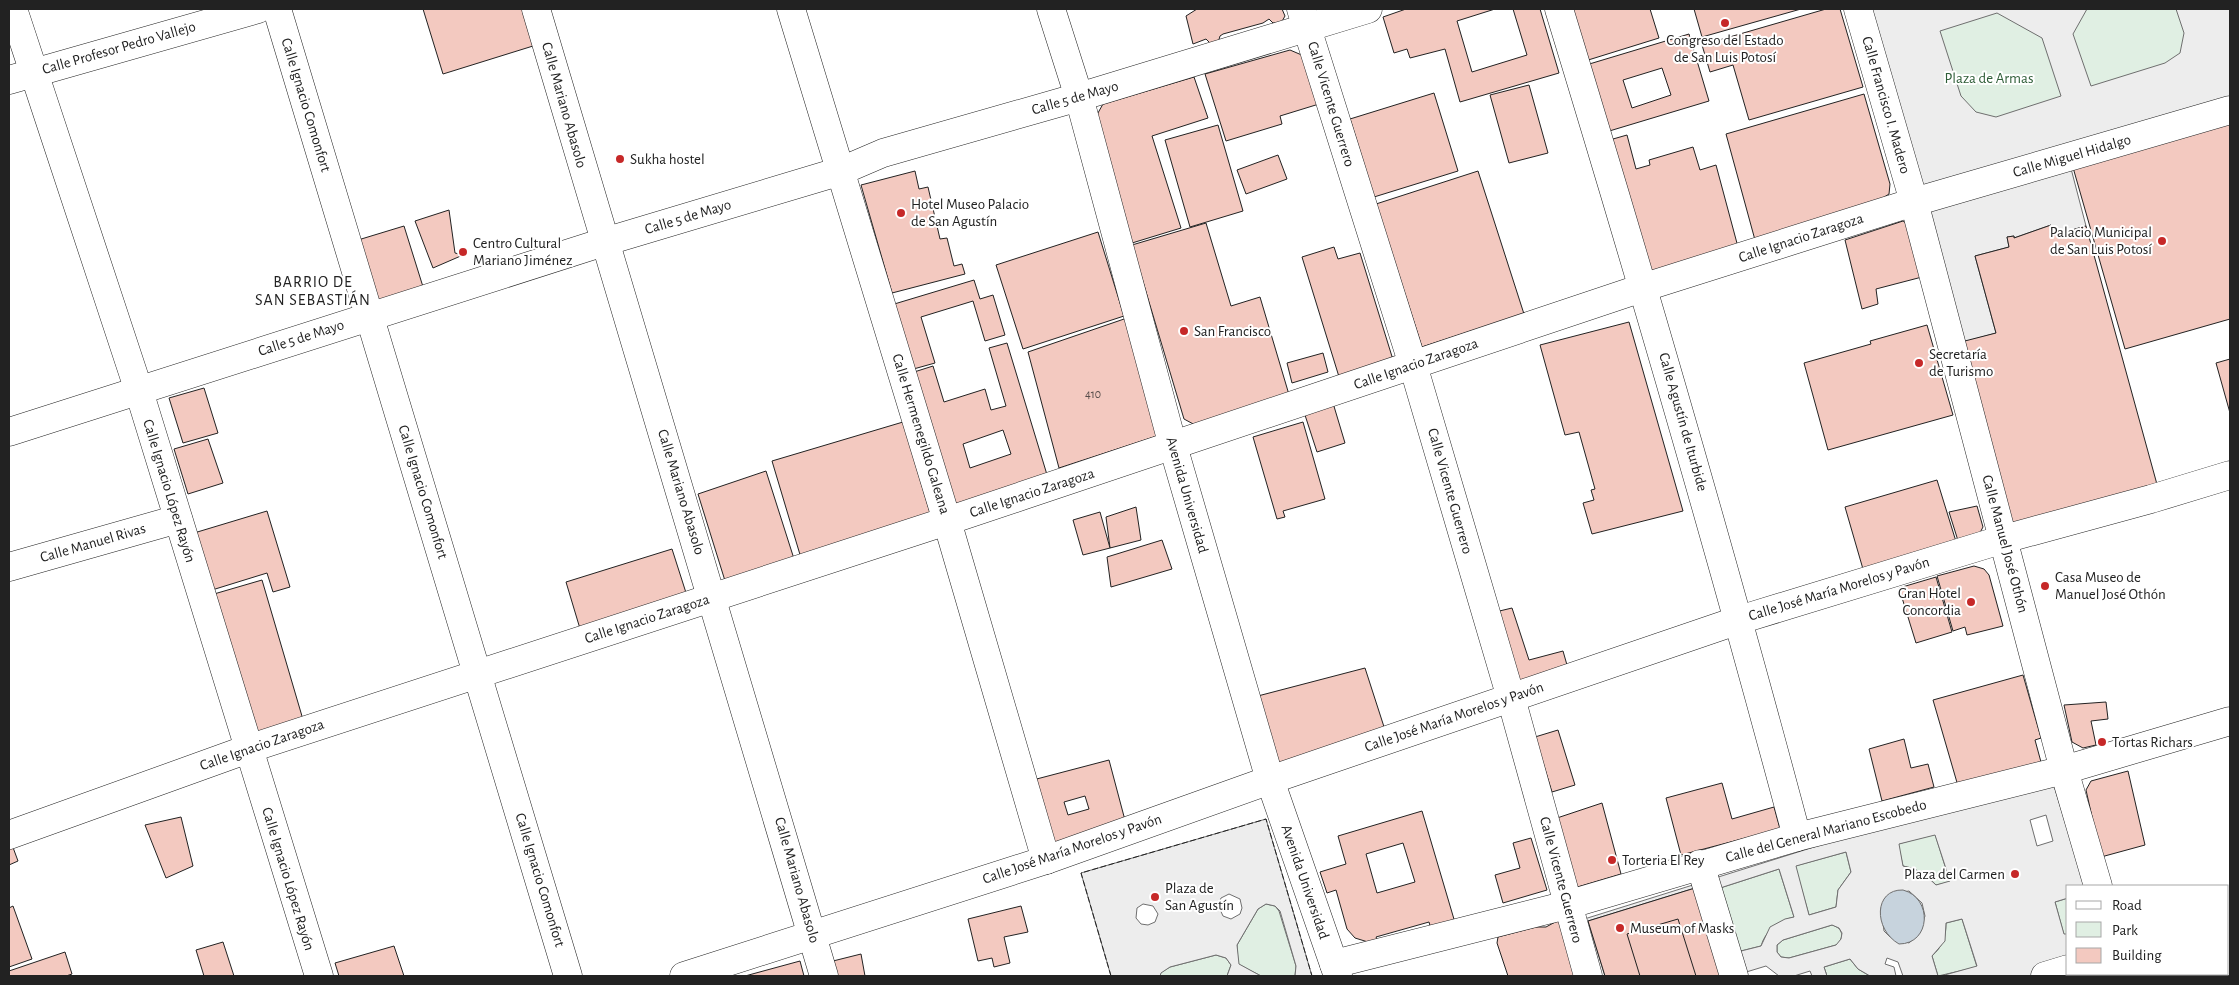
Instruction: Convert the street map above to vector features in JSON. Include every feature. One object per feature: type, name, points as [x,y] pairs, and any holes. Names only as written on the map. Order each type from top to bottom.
[{"type":"street","name":"Calle Ignacio López Rayón","points":[[13,9],[36,72],[138,391],[319,976]]},
{"type":"street","name":"Calle Profesor Pedro Vallejo","points":[[9,80],[258,9]]},
{"type":"street","name":"Calle Ignacio Comonfort","points":[[277,9],[568,976]]},
{"type":"street","name":"Calle Mariano Abasolo","points":[[536,9],[604,242],[713,597],[824,976]]},
{"type":"street","name":"Calle Hermenegildo Galeana","points":[[791,9],[947,521],[1046,860]]},
{"type":"street","name":"Avenida Universidad","points":[[1051,9],[1079,97],[1173,446],[1270,780],[1336,970]]},
{"type":"street","name":"Calle 5 de Mayo","points":[[9,432],[369,316],[841,170],[883,153],[1079,97],[1304,18],[1368,9]]},
{"type":"street","name":"Calle Agustín de Iturbide","points":[[1559,9],[1644,287],[1739,620],[1797,837]]},
{"type":"street","name":"Calle Francisco I. Madero","points":[[1858,9],[1914,202]]},
{"type":"street","name":"Calle Vicente Guerrero","points":[[1304,18],[1413,365],[1511,698],[1588,976]]},
{"type":"street","name":"Calle Miguel Hidalgo","points":[[1914,202],[2230,110]]},
{"type":"street","name":"Calle Ignacio Zaragoza","points":[[9,835],[248,749],[947,521],[1644,287],[1914,202]]},
{"type":"street","name":"Calle Manuel José Othón","points":[[1914,202],[2064,770],[2098,885]]},
{"type":"street","name":"Calle José María Morelos y Pavón","points":[[684,976],[812,933],[1046,860],[1270,780],[1739,620],[2004,539],[2151,499],[2230,475]]},
{"type":"street","name":"Calle Manuel Rivas","points":[[9,567],[178,519]]},
{"type":"street","name":"Calle del General Mariano Escobedo","points":[[1336,970],[1567,905],[1700,864],[1797,837],[2064,770],[2230,721]]},
{"type":"street","points":[[1700,864],[1734,976]]},
{"type":"street","points":[[2045,976],[2066,970]]},
{"type":"green space","name":"Plaza de Armas","points":[[1896,9],[2192,9],[2205,58],[1980,154]]},
{"type":"green space","points":[[1935,834],[1950,882],[1936,885],[1921,872],[1903,866],[1898,844]]},
{"type":"green space","points":[[1846,852],[1851,872],[1838,890],[1836,907],[1809,915],[1795,866]]},
{"type":"green space","points":[[1779,869],[1794,917],[1773,927],[1761,946],[1737,952],[1717,889]]},
{"type":"green space","points":[[2066,899],[2066,934],[2064,935],[2055,902]]},
{"type":"green space","points":[[1266,904],[1275,906],[1279,911],[1296,966],[1295,976],[1261,976],[1238,964],[1237,945],[1258,909]]},
{"type":"green space","points":[[1962,919],[1977,967],[1938,976],[1932,956],[1939,949],[1943,941],[1946,923]]},
{"type":"green space","points":[[1832,925],[1839,928],[1842,934],[1841,939],[1836,945],[1789,958],[1781,957],[1777,952],[1777,945],[1783,940]]},
{"type":"green space","points":[[1216,955],[1226,958],[1231,965],[1227,976],[1160,976],[1160,973],[1170,967]]},
{"type":"green space","points":[[1850,959],[1858,969],[1870,976],[1827,976],[1824,967]]},
{"type":"shaded area","points":[[1858,9],[2087,9],[2073,34],[2091,86],[2165,63],[2180,53],[2184,33],[2176,9],[2230,9],[2230,110],[2068,157],[2086,226],[2054,235],[2051,225],[2014,238],[2014,236],[2007,237],[2009,247],[1975,256],[1996,333],[1953,345]],"holes":[[[1997,13],[2042,38],[2061,96],[1996,117],[1976,112],[1961,96],[1940,31]]]},
{"type":"shaded area","name":"Plaza del Carmen","points":[[2050,773],[2085,885],[2066,885],[2066,899],[2055,902],[2064,934],[2066,934],[2066,975],[2113,975],[1941,976],[1977,966],[1962,919],[1946,923],[1945,941],[1932,956],[1938,976],[1903,976],[1898,962],[1887,958],[1885,964],[1894,967],[1896,976],[1870,976],[1858,969],[1850,959],[1824,967],[1827,976],[1812,976],[1810,971],[1794,976],[1779,976],[1766,966],[1743,973],[1695,888],[1588,921],[1605,976],[1595,976],[1578,921]],"holes":[[[2046,815],[2053,841],[2037,846],[2030,820]],[[1935,835],[1950,881],[1936,885],[1922,872],[1903,866],[1899,844]],[[1846,852],[1851,872],[1838,890],[1836,907],[1809,915],[1796,866]],[[1779,869],[1794,917],[1785,919],[1770,927],[1761,946],[1737,952],[1717,889]],[[1909,891],[1922,903],[1925,916],[1919,934],[1909,943],[1890,937],[1884,931],[1881,908],[1891,894]],[[1832,925],[1839,928],[1842,933],[1841,939],[1836,945],[1789,958],[1781,957],[1777,952],[1777,945],[1783,940]]]},
{"type":"shaded area","name":"Plaza de San Agustín","points":[[1266,819],[1312,976],[1295,976],[1296,966],[1280,911],[1275,906],[1266,904],[1258,909],[1237,945],[1239,964],[1261,976],[1227,976],[1231,965],[1226,958],[1216,955],[1170,967],[1161,973],[1160,976],[1111,976],[1081,873]],"holes":[[[1229,894],[1240,899],[1242,908],[1240,914],[1231,919],[1223,916],[1218,905],[1221,898]],[[1143,904],[1153,906],[1158,914],[1155,922],[1148,925],[1141,924],[1136,918],[1137,908]]]},
{"type":"shaded area","points":[[1903,890],[1913,895],[1920,902],[1924,920],[1922,929],[1917,937],[1910,942],[1899,944],[1885,929],[1880,911],[1886,896],[1893,891]]},
{"type":"building","points":[[423,9],[522,9],[533,46],[443,74]]},
{"type":"building","points":[[1197,9],[1282,9],[1285,16],[1281,23],[1273,23],[1269,19],[1263,23],[1223,34],[1220,36],[1218,43],[1212,45],[1206,39],[1193,44],[1186,16]]},
{"type":"building","points":[[1406,9],[1495,9],[1457,21],[1472,72],[1527,55],[1513,9],[1540,9],[1559,73],[1460,102],[1445,49],[1410,58],[1407,49],[1394,53],[1383,17]]},
{"type":"building","points":[[1569,9],[1650,9],[1659,38],[1585,61]]},
{"type":"building","name":"Congreso del Estado de San Luis Potosí","points":[[1694,9],[1801,9],[1702,37]]},
{"type":"building","points":[[1826,9],[1840,9],[1863,87],[1749,120],[1733,65],[1710,72],[1702,45]]},
{"type":"building","points":[[1689,34],[1709,101],[1606,132],[1586,65]],"holes":[[[1662,68],[1671,95],[1632,108],[1623,80]]]},
{"type":"building","points":[[1290,50],[1304,56],[1319,104],[1280,116],[1282,124],[1226,141],[1205,74]]},
{"type":"building","points":[[1194,77],[1208,118],[1152,136],[1181,228],[1132,243],[1094,120],[1103,104]]},
{"type":"building","points":[[1529,85],[1548,153],[1509,163],[1490,95]]},
{"type":"building","points":[[1434,93],[1458,171],[1374,197],[1350,119]]},
{"type":"building","points":[[1864,94],[1890,184],[1889,194],[1878,201],[1755,240],[1726,134]]},
{"type":"building","name":"Palacio Municipal de San Luis Potosí","points":[[2230,119],[2230,319],[2125,349],[2072,164]]},
{"type":"building","points":[[1218,125],[1243,211],[1190,227],[1165,140]]},
{"type":"building","points":[[1627,135],[1636,169],[1650,165],[1649,160],[1693,147],[1700,170],[1716,165],[1738,247],[1653,272],[1642,267],[1606,141]]},
{"type":"building","points":[[1278,155],[1287,179],[1246,194],[1237,170]]},
{"type":"building","name":"Hotel Museo Palacio de San Agustín","points":[[915,171],[919,189],[928,187],[940,239],[947,238],[954,266],[962,264],[965,274],[892,293],[861,185]]},
{"type":"building","points":[[1478,171],[1524,314],[1422,347],[1376,204]]},
{"type":"building","points":[[449,210],[455,253],[463,255],[433,268],[415,221]]},
{"type":"building","points":[[1903,221],[1906,223],[1922,277],[1876,289],[1878,304],[1862,309],[1845,240]]},
{"type":"building","points":[[1206,223],[1231,306],[1260,297],[1290,398],[1197,426],[1184,419],[1132,245]]},
{"type":"building","points":[[2051,225],[2054,235],[2086,226],[2158,488],[2007,530],[1957,343],[1996,333],[1975,256],[2009,247],[2007,237],[2014,236],[2014,238]]},
{"type":"building","points":[[404,226],[424,290],[378,304],[358,240]]},
{"type":"building","points":[[1098,232],[1124,316],[1023,349],[996,265]]},
{"type":"building","points":[[1334,247],[1338,259],[1360,253],[1394,363],[1340,380],[1302,257]]},
{"type":"building","points":[[974,280],[980,299],[993,295],[1005,335],[985,341],[973,301],[921,317],[935,363],[910,370],[891,305]]},
{"type":"building","points":[[1127,318],[1157,436],[1059,468],[1028,352]]},
{"type":"building","points":[[1629,322],[1683,511],[1592,534],[1583,503],[1594,500],[1591,490],[1595,489],[1579,432],[1565,435],[1540,345]]},
{"type":"building","points":[[1927,325],[1953,415],[1828,450],[1804,363],[1871,344],[1870,341]]},
{"type":"building","points":[[1007,343],[1048,478],[951,507],[911,373],[933,366],[944,402],[985,389],[991,410],[1006,406],[989,348]],"holes":[[[1003,430],[1011,454],[970,468],[963,444]]]},
{"type":"building","points":[[1323,353],[1328,372],[1292,383],[1287,363]]},
{"type":"building","points":[[2230,359],[2230,413],[2216,363]]},
{"type":"building","points":[[204,388],[218,433],[183,443],[169,398]]},
{"type":"building","points":[[1333,403],[1345,443],[1317,452],[1304,412]]},
{"type":"building","points":[[903,422],[932,519],[801,558],[772,461]]},
{"type":"building","points":[[1303,422],[1325,499],[1283,511],[1285,517],[1277,519],[1253,437]]},
{"type":"building","points":[[208,439],[223,483],[188,494],[174,449]]},
{"type":"building","points":[[766,471],[795,562],[726,584],[698,494]]},
{"type":"building","points":[[1937,480],[1958,548],[1865,576],[1845,507]]},
{"type":"building","points":[[1977,506],[1983,527],[1975,542],[1960,547],[1949,512]]},
{"type":"building","points":[[1136,507],[1141,540],[1110,548],[1106,517]]},
{"type":"building","points":[[267,511],[290,587],[273,592],[267,573],[212,590],[194,533]]},
{"type":"building","points":[[1100,512],[1110,548],[1083,555],[1073,520]]},
{"type":"building","points":[[1162,540],[1172,569],[1111,587],[1107,557]]},
{"type":"building","points":[[672,549],[688,599],[581,632],[566,582]]},
{"type":"building","name":"Gran Hotel Concordia","points":[[1974,566],[1984,569],[1989,575],[2003,626],[1967,635],[1965,627],[1953,631],[1937,576]]},
{"type":"building","points":[[1936,577],[1952,632],[1916,643],[1899,588]]},
{"type":"building","points":[[262,580],[304,723],[256,737],[214,594]]},
{"type":"building","points":[[1512,608],[1529,660],[1563,651],[1569,672],[1517,684],[1491,613]]},
{"type":"building","points":[[1365,668],[1386,733],[1277,768],[1254,697]]},
{"type":"building","points":[[2023,675],[2041,738],[2035,740],[2041,762],[1958,786],[1933,700]]},
{"type":"building","points":[[2106,702],[2108,719],[2091,721],[2096,745],[2083,748],[2072,742],[2064,705]]},
{"type":"building","points":[[1558,730],[1575,785],[1552,792],[1535,737]]},
{"type":"building","points":[[1904,739],[1911,768],[1928,764],[1934,787],[1882,801],[1869,749]]},
{"type":"building","points":[[1109,760],[1126,824],[1051,851],[1029,781]],"holes":[[[1085,796],[1089,809],[1068,815],[1064,802]]]},
{"type":"building","points":[[2128,771],[2145,845],[2101,857],[2086,790],[2091,781]]},
{"type":"building","points":[[1722,783],[1732,819],[1774,807],[1780,829],[1681,855],[1666,798]]},
{"type":"building","points":[[1602,803],[1621,874],[1574,888],[1554,819]]},
{"type":"building","points":[[1422,811],[1456,926],[1432,933],[1429,922],[1376,937],[1377,939],[1368,942],[1355,938],[1347,929],[1336,890],[1327,893],[1320,872],[1346,864],[1338,836]],"holes":[[[1403,843],[1415,882],[1377,893],[1366,854]]]},
{"type":"building","points":[[181,817],[193,866],[166,878],[145,825]]},
{"type":"building","points":[[1531,838],[1547,890],[1503,903],[1495,875],[1520,868],[1513,843]]},
{"type":"building","points":[[9,842],[11,842],[18,861],[9,865]]},
{"type":"building","name":"Museum of Masks","points":[[1695,888],[1722,976],[1694,976],[1677,920],[1628,935],[1641,976],[1605,976],[1588,921]]},
{"type":"building","points":[[13,906],[32,959],[9,967],[9,908]]},
{"type":"building","points":[[1021,906],[1028,932],[1004,937],[1010,963],[994,967],[992,958],[978,961],[968,919]]},
{"type":"building","points":[[1678,919],[1696,976],[1640,976],[1627,934]]},
{"type":"building","points":[[1559,920],[1577,976],[1508,976],[1497,943],[1498,937],[1536,927],[1546,927]]},
{"type":"building","points":[[223,942],[234,976],[204,976],[196,950]]},
{"type":"building","points":[[394,946],[404,976],[339,976],[335,963]]},
{"type":"building","points":[[65,952],[72,974],[66,976],[9,976],[9,971]]},
{"type":"building","points":[[861,954],[865,976],[833,976],[829,962]]},
{"type":"building","points":[[800,961],[804,976],[745,976]]},
{"type":"building","points":[[2140,975],[2223,976],[2140,976]]},
{"type":"fence","points":[[1111,976],[1081,873],[1266,819],[1312,976]]},
{"type":"place","name":"Congreso del Estado de San Luis Potosí","points":[[1725,23]]},
{"type":"place","name":"Sukha hostel","points":[[620,159]]},
{"type":"place","name":"Hotel Museo Palacio de San Agustín","points":[[901,213]]},
{"type":"place","name":"Palacio Municipal de San Luis Potosí","points":[[2162,241]]},
{"type":"place","name":"Centro Cultural Mariano Jiménez","points":[[463,252]]},
{"type":"place","name":"San Francisco","points":[[1184,331]]},
{"type":"place","name":"Secretaría de Turismo","points":[[1919,363]]},
{"type":"place","name":"Casa Museo de Manuel José Othón","points":[[2045,586]]},
{"type":"place","name":"Gran Hotel Concordia","points":[[1971,602]]},
{"type":"place","name":"Tortas Richars","points":[[2102,742]]},
{"type":"place","name":"Torteria El Rey","points":[[1612,860]]},
{"type":"place","name":"Plaza del Carmen","points":[[2015,874]]},
{"type":"place","name":"Plaza de San Agustín","points":[[1155,897]]},
{"type":"place","name":"Museum of Masks","points":[[1620,928]]},
{"type":"district","name":"BARRIO DE SAN SEBASTIÁN","points":[[313,291]]}]
